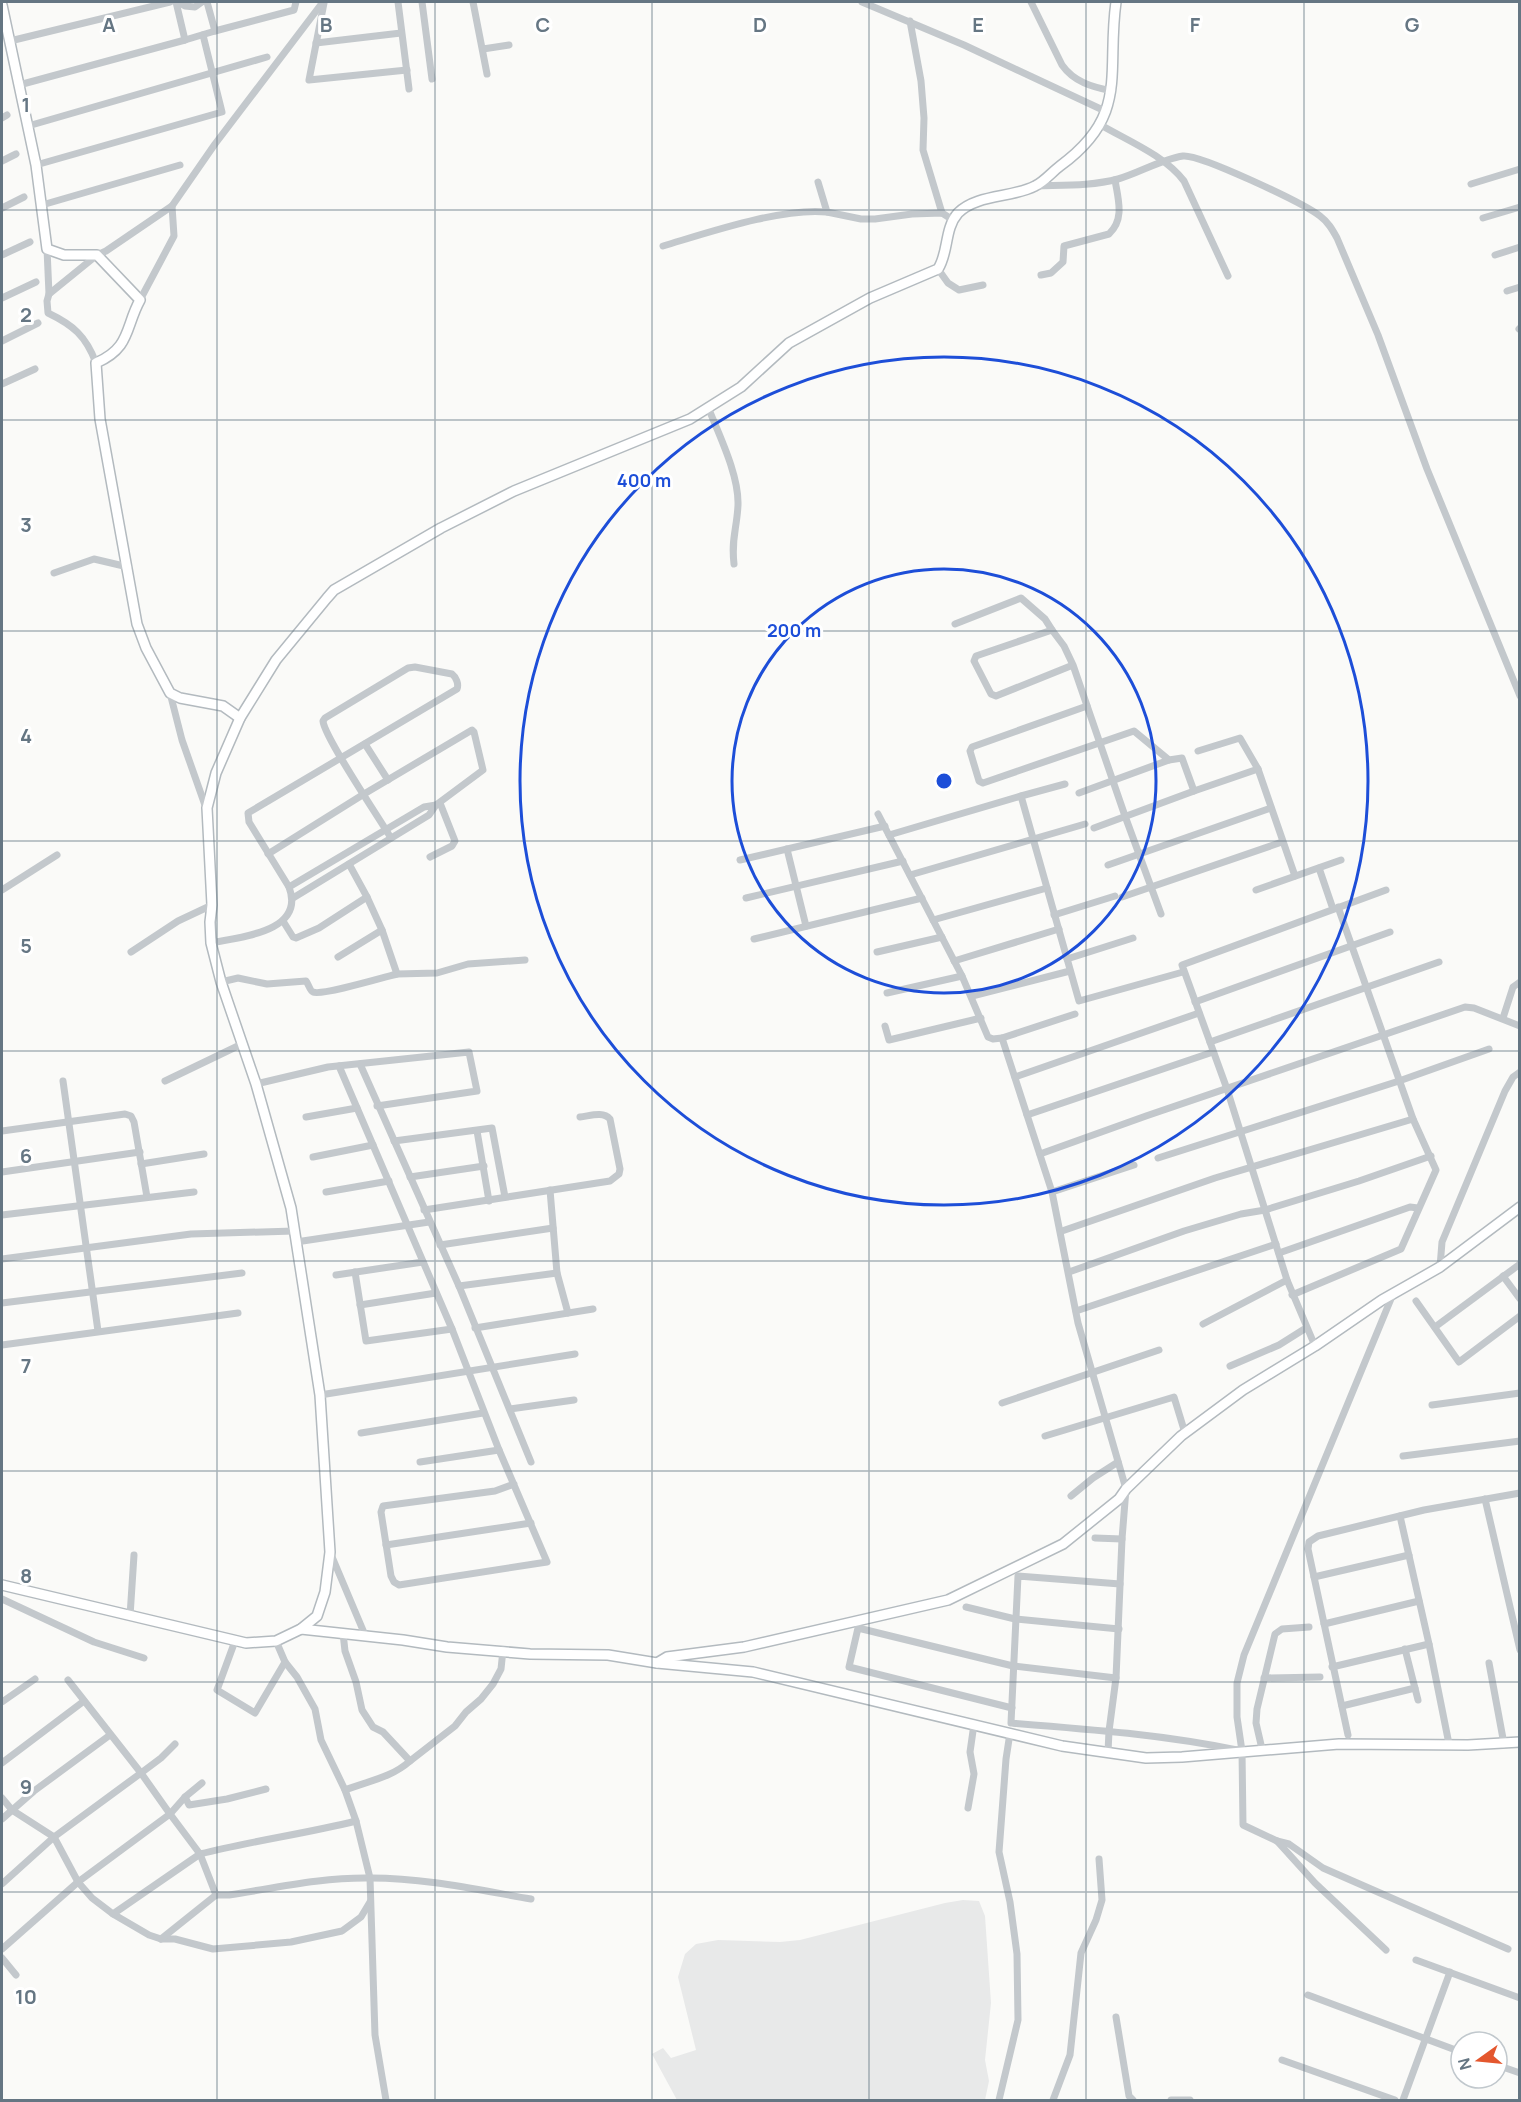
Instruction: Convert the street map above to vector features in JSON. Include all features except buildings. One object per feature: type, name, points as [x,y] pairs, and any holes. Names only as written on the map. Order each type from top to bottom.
[{"type":"street","points":[[10,41],[170,2]]},
{"type":"street","points":[[177,2],[195,7],[202,2]]},
{"type":"street","points":[[177,2],[185,40]]},
{"type":"street","points":[[207,2],[214,31]]},
{"type":"street","points":[[19,85],[294,10],[296,2]]},
{"type":"street","points":[[324,2],[309,80],[407,70]]},
{"type":"street","points":[[49,294],[96,255],[106,251],[172,206],[214,144],[324,2]]},
{"type":"street","points":[[398,2],[409,89]]},
{"type":"street","points":[[422,2],[432,79]]},
{"type":"street","points":[[473,2],[487,74]]},
{"type":"street","points":[[862,2],[910,21],[1105,110]]},
{"type":"street","points":[[1031,2],[1068,75],[1111,94]]},
{"type":"street","points":[[1036,186],[1086,145],[1100,124],[1111,94],[1116,2]]},
{"type":"street","points":[[2,5],[36,165],[42,205],[47,249],[48,313],[67,322],[83,336],[96,363],[100,418],[137,624],[146,648],[170,693],[182,740],[207,811]]},
{"type":"street","points":[[910,21],[921,81],[924,118],[923,150],[942,213]]},
{"type":"street","points":[[316,43],[402,33]]},
{"type":"street","points":[[36,165],[222,112],[202,35]]},
{"type":"street","points":[[483,49],[509,45]]},
{"type":"street","points":[[28,126],[267,57]]},
{"type":"street","points":[[1100,124],[1165,162],[1176,171],[1184,181],[1228,276]]},
{"type":"street","points":[[2,161],[16,154]]},
{"type":"street","points":[[2,1585],[246,1644],[276,1641],[301,1629],[317,1616],[325,1592],[330,1552],[320,1395],[291,1208],[256,1084],[221,982],[211,940],[210,922],[212,905],[207,811],[210,790],[240,718],[276,660],[334,590],[441,528],[514,491],[690,419],[755,376],[789,343],[870,298],[938,268],[943,261],[950,227],[958,213],[976,203],[1036,186],[1115,180],[1182,156],[1193,157],[1275,191],[1314,212],[1329,223],[1377,335],[1426,469],[1520,696]]},
{"type":"street","points":[[42,205],[180,165]]},
{"type":"street","points":[[1471,184],[1520,169]]},
{"type":"street","points":[[1041,275],[1051,273],[1063,262],[1064,246],[1109,234],[1114,229],[1120,214],[1115,180]]},
{"type":"street","points":[[818,182],[827,212]]},
{"type":"street","points":[[2,208],[24,197]]},
{"type":"street","points":[[96,363],[113,352],[128,336],[135,310],[174,236],[172,206]]},
{"type":"street","points":[[1483,218],[1520,207]]},
{"type":"street","points":[[663,246],[716,230],[785,214],[827,212],[861,219],[875,219],[942,213],[953,220]]},
{"type":"street","points":[[2,255],[30,242]]},
{"type":"street","points":[[1495,255],[1520,247]]},
{"type":"street","points":[[47,249],[63,255],[96,255],[140,300]]},
{"type":"street","points":[[938,268],[948,283],[959,290],[982,285]]},
{"type":"street","points":[[2,298],[36,282]]},
{"type":"street","points":[[1507,291],[1520,287]]},
{"type":"street","points":[[2,340],[38,323]]},
{"type":"street","points":[[2,384],[35,369]]},
{"type":"street","points":[[708,407],[734,478],[737,493],[738,505],[732,540],[734,564]]},
{"type":"street","points":[[54,573],[94,560],[128,567]]},
{"type":"street","points":[[955,624],[1021,598],[1045,619],[1064,646],[1073,665],[1161,914]]},
{"type":"street","points":[[1052,630],[976,656],[974,661],[991,694],[996,696],[1073,665]]},
{"type":"street","points":[[211,940],[260,932],[280,924],[291,909],[293,898],[289,887],[249,822],[248,813],[342,758],[457,689],[455,677],[452,674],[412,667],[325,718],[323,724],[325,730],[342,758],[386,830],[391,838]]},
{"type":"street","points":[[170,693],[180,698],[223,706],[240,718]]},
{"type":"street","points":[[1088,706],[972,747],[970,750],[979,781],[983,783],[1134,731],[1168,760]]},
{"type":"street","points":[[268,854],[472,730],[474,732],[483,770],[438,804],[429,815],[293,898]]},
{"type":"street","points":[[1198,751],[1240,738],[1258,769],[1295,876]]},
{"type":"street","points":[[365,744],[388,780]]},
{"type":"street","points":[[1079,793],[1168,760],[1182,758],[1194,791]]},
{"type":"street","points":[[1094,828],[1258,769]]},
{"type":"street","points":[[889,835],[1065,784]]},
{"type":"street","points":[[1021,796],[1079,1001],[1183,972]]},
{"type":"street","points":[[289,887],[424,807],[438,804]]},
{"type":"street","points":[[430,858],[452,846],[455,841],[438,804]]},
{"type":"street","points":[[1108,865],[1271,808]]},
{"type":"street","points":[[878,813],[972,996],[988,1037],[1002,1038],[1075,1014]]},
{"type":"street","points":[[910,875],[1085,824]]},
{"type":"street","points":[[740,860],[885,826]]},
{"type":"street","points":[[1054,915],[1151,888],[1282,842]]},
{"type":"street","points":[[788,849],[806,926]]},
{"type":"street","points":[[2,890],[57,855]]},
{"type":"street","points":[[1256,890],[1341,860]]},
{"type":"street","points":[[746,898],[903,861]]},
{"type":"street","points":[[349,864],[382,930],[397,974]]},
{"type":"street","points":[[1292,1295],[1401,1249],[1436,1170],[1413,1119],[1351,946],[1319,868]]},
{"type":"street","points":[[933,920],[1047,888]]},
{"type":"street","points":[[1315,1346],[1287,1281],[1227,1089],[1182,965],[1386,890]]},
{"type":"street","points":[[283,921],[293,937],[299,937],[319,928],[367,897]]},
{"type":"street","points":[[754,939],[922,898]]},
{"type":"street","points":[[131,951],[178,921],[212,905]]},
{"type":"street","points":[[954,961],[1059,929]]},
{"type":"street","points":[[338,957],[382,930]]},
{"type":"street","points":[[1195,1002],[1390,932]]},
{"type":"street","points":[[878,952],[942,937]]},
{"type":"street","points":[[1067,959],[1133,938]]},
{"type":"street","points":[[221,982],[238,978],[267,984],[306,981],[311,990],[316,993],[350,987],[397,974],[437,973],[468,964],[525,960]]},
{"type":"street","points":[[1210,1042],[1439,962]]},
{"type":"street","points":[[972,996],[1070,971]]},
{"type":"street","points":[[887,993],[962,976]]},
{"type":"street","points":[[1505,1019],[1514,987],[1520,982]]},
{"type":"street","points":[[1040,1154],[1465,1007],[1474,1008],[1519,1025]]},
{"type":"street","points":[[1015,1077],[1199,1013]]},
{"type":"street","points":[[885,1026],[889,1040],[981,1018]]},
{"type":"street","points":[[1002,1038],[1052,1192],[1062,1231],[1076,1311],[1126,1489],[1116,1678],[1108,1752]]},
{"type":"street","points":[[165,1081],[242,1044]]},
{"type":"street","points":[[1158,1158],[1399,1081],[1489,1049]]},
{"type":"street","points":[[256,1084],[339,1066],[469,1052],[477,1091],[377,1106]]},
{"type":"street","points":[[1027,1115],[1213,1052]]},
{"type":"street","points":[[360,1064],[459,1286],[531,1462]]},
{"type":"street","points":[[339,1066],[452,1329],[483,1413],[499,1450],[514,1484],[531,1523],[547,1562],[399,1586],[394,1582],[390,1575],[381,1512],[383,1506],[495,1491],[514,1484]]},
{"type":"street","points":[[1440,1267],[1442,1242],[1505,1091],[1513,1077],[1520,1072]]},
{"type":"street","points":[[63,1081],[98,1331]]},
{"type":"street","points":[[306,1117],[357,1108]]},
{"type":"street","points":[[2,1131],[125,1114],[131,1116],[140,1152],[147,1197]]},
{"type":"street","points":[[424,1210],[610,1181],[619,1174],[610,1119],[608,1115],[602,1114],[580,1117]]},
{"type":"street","points":[[1062,1231],[1215,1178],[1413,1119]]},
{"type":"street","points":[[394,1141],[492,1128],[506,1197]]},
{"type":"street","points":[[477,1131],[489,1201]]},
{"type":"street","points":[[313,1157],[374,1145]]},
{"type":"street","points":[[2,1172],[140,1152]]},
{"type":"street","points":[[141,1164],[204,1154]]},
{"type":"street","points":[[1069,1272],[1184,1231],[1265,1210],[1431,1156]]},
{"type":"street","points":[[1052,1192],[1134,1165]]},
{"type":"street","points":[[410,1177],[484,1166]]},
{"type":"street","points":[[326,1192],[389,1181]]},
{"type":"street","points":[[550,1190],[557,1273],[568,1313]]},
{"type":"street","points":[[2,1215],[194,1192]]},
{"type":"street","points":[[1279,1253],[1410,1207],[1418,1208]]},
{"type":"street","points":[[657,1663],[668,1657],[744,1647],[948,1600],[1063,1544],[1119,1499],[1126,1489],[1185,1433],[1243,1390],[1396,1292],[1440,1267],[1520,1207]]},
{"type":"street","points":[[296,1242],[429,1222]]},
{"type":"street","points":[[440,1245],[553,1228]]},
{"type":"street","points":[[2,1259],[191,1234],[294,1231]]},
{"type":"street","points":[[1076,1311],[1276,1244]]},
{"type":"street","points":[[336,1275],[423,1262]]},
{"type":"street","points":[[1435,1327],[1520,1264]]},
{"type":"street","points":[[355,1272],[366,1341],[452,1329]]},
{"type":"street","points":[[2,1303],[242,1273]]},
{"type":"street","points":[[459,1286],[557,1273]]},
{"type":"street","points":[[1503,1276],[1520,1299]]},
{"type":"street","points":[[1203,1324],[1287,1281]]},
{"type":"street","points":[[1252,1750],[1237,1717],[1237,1683],[1244,1655],[1396,1292]]},
{"type":"street","points":[[360,1305],[436,1293]]},
{"type":"street","points":[[1416,1300],[1459,1362],[1520,1316]]},
{"type":"street","points":[[475,1328],[593,1309]]},
{"type":"street","points":[[2,1345],[238,1313]]},
{"type":"street","points":[[1230,1366],[1279,1345],[1306,1328]]},
{"type":"street","points":[[1002,1404],[1159,1350]]},
{"type":"street","points":[[320,1395],[575,1354]]},
{"type":"street","points":[[1432,1405],[1520,1393]]},
{"type":"street","points":[[1045,1436],[1174,1396],[1185,1433]]},
{"type":"street","points":[[510,1409],[574,1400]]},
{"type":"street","points":[[362,1433],[483,1413]]},
{"type":"street","points":[[1403,1456],[1520,1441]]},
{"type":"street","points":[[420,1462],[499,1450]]},
{"type":"street","points":[[1071,1496],[1118,1462]]},
{"type":"street","points":[[1348,1735],[1308,1549],[1309,1542],[1312,1538],[1400,1516],[1520,1492]]},
{"type":"street","points":[[1485,1499],[1520,1650]]},
{"type":"street","points":[[1400,1516],[1449,1744]]},
{"type":"street","points":[[386,1545],[531,1523]]},
{"type":"street","points":[[1095,1538],[1122,1539]]},
{"type":"street","points":[[330,1552],[365,1635]]},
{"type":"street","points":[[130,1616],[134,1555]]},
{"type":"street","points":[[1314,1577],[1409,1555]]},
{"type":"street","points":[[1120,1584],[1018,1576],[1011,1723],[1109,1731],[1252,1750]]},
{"type":"street","points":[[2,1599],[94,1642],[144,1658]]},
{"type":"street","points":[[1324,1624],[1419,1601]]},
{"type":"street","points":[[966,1607],[1015,1619],[1119,1629]]},
{"type":"street","points":[[1310,1626],[1277,1630],[1257,1708],[1243,1825],[1277,1841],[1289,1844],[1323,1868],[1508,1949]]},
{"type":"street","points":[[1012,1708],[849,1667],[858,1628],[1013,1666],[1116,1678]]},
{"type":"street","points":[[301,1629],[365,1635],[447,1647],[530,1654],[608,1655],[657,1663],[753,1672],[1062,1746],[1146,1758],[1339,1744],[1504,1744],[1520,1742]]},
{"type":"street","points":[[343,1633],[345,1651],[362,1710],[373,1727],[383,1732],[410,1761]]},
{"type":"street","points":[[235,1641],[217,1690],[255,1713],[285,1662]]},
{"type":"street","points":[[276,1641],[285,1662],[297,1677],[315,1709],[321,1740],[345,1790],[356,1821],[370,1878],[375,2035],[386,2100]]},
{"type":"street","points":[[1332,1667],[1429,1644]]},
{"type":"street","points":[[1406,1649],[1418,1700]]},
{"type":"street","points":[[345,1790],[399,1771],[455,1726],[493,1684],[501,1669],[503,1650]]},
{"type":"street","points":[[1489,1664],[1504,1744]]},
{"type":"street","points":[[1264,1678],[1320,1677]]},
{"type":"street","points":[[2,1702],[34,1679]]},
{"type":"street","points":[[68,1680],[141,1773],[200,1854],[216,1895]]},
{"type":"street","points":[[1342,1706],[1415,1689]]},
{"type":"street","points":[[2,1763],[84,1701]]},
{"type":"street","points":[[968,1808],[974,1774],[970,1752],[974,1724]]},
{"type":"street","points":[[999,2100],[1018,2020],[1017,1954],[1010,1902],[999,1852],[1010,1733]]},
{"type":"street","points":[[2,1819],[33,1791],[110,1735]]},
{"type":"street","points":[[2,1884],[54,1837],[161,1758],[175,1744]]},
{"type":"street","points":[[2,1949],[78,1882],[170,1814],[202,1783]]},
{"type":"street","points":[[185,1797],[189,1805],[227,1799],[266,1789]]},
{"type":"street","points":[[2,1798],[12,1810],[54,1837],[78,1882],[92,1898],[113,1914],[149,1935],[161,1939],[175,1939],[213,1949],[291,1942],[342,1931],[361,1917],[371,1900]]},
{"type":"street","points":[[113,1914],[200,1854],[356,1821]]},
{"type":"street","points":[[1277,1841],[1315,1883],[1386,1950]]},
{"type":"street","points":[[1053,2100],[1070,2055],[1081,1953],[1102,1900],[1099,1859]]},
{"type":"street","points":[[161,1939],[216,1895],[229,1896],[341,1879],[416,1880],[531,1899]]},
{"type":"street","points":[[2,1958],[16,1975]]},
{"type":"street","points":[[1416,1960],[1520,1998]]},
{"type":"street","points":[[1403,2100],[1450,1972]]},
{"type":"street","points":[[1308,1995],[1449,2048]]},
{"type":"street","points":[[1116,2017],[1129,2096],[1133,2100]]},
{"type":"street","points":[[1282,2060],[1395,2100]]},
{"type":"street","points":[[1171,2100],[1190,2100]]},
{"type":"shaded area","points":[[963,1900],[979,1901],[985,1916],[991,2003],[985,2060],[989,2081],[985,2100],[677,2100],[652,2054],[663,2048],[671,2058],[696,2050],[678,1977],[685,1954],[696,1944],[718,1940],[780,1942],[800,1940]]}]
